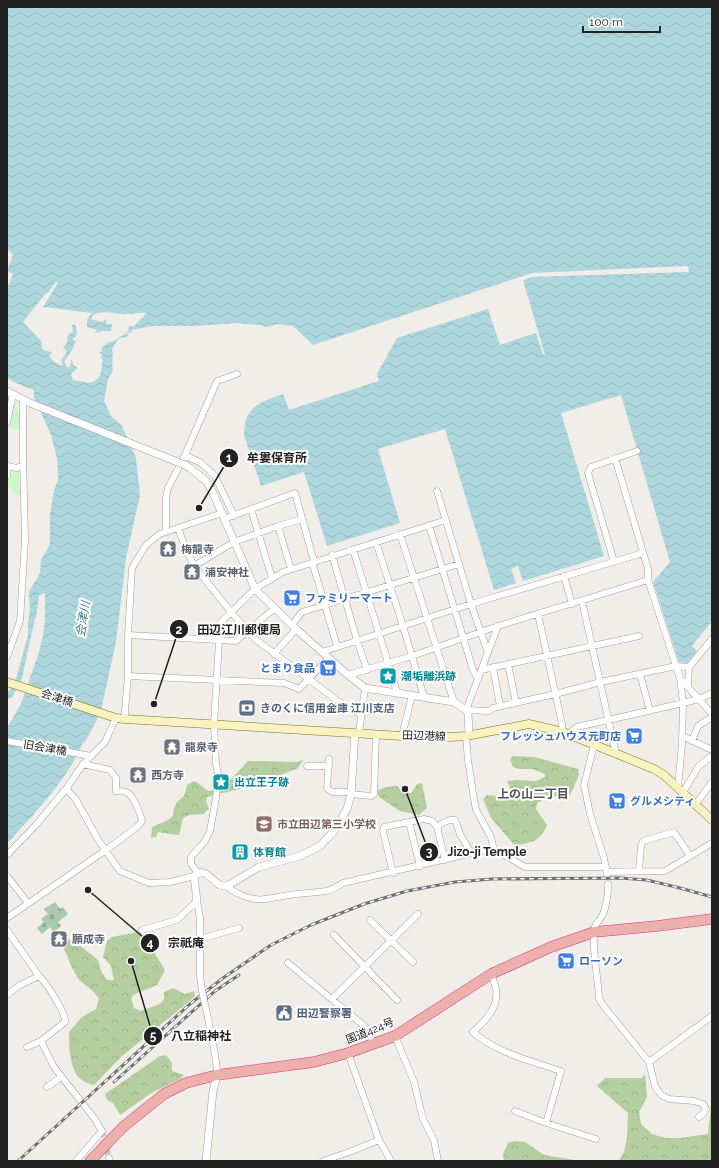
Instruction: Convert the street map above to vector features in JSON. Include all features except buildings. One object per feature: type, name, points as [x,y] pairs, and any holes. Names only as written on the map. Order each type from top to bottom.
[{"type":"highway","name":"国道424号","points":[[90,1161],[123,1127],[164,1094],[186,1083],[216,1075],[314,1062],[374,1044],[395,1036],[491,974],[551,946],[594,932],[712,919]]},
{"type":"main road","name":"会津橋","points":[[7,682],[108,715]]},
{"type":"main road","name":"田辺港線","points":[[108,715],[125,719],[402,736],[468,736],[529,724],[565,733],[654,769],[664,775],[711,817]]},
{"type":"street","points":[[166,532],[166,498],[168,488],[186,456],[217,381],[238,374]]},
{"type":"street","points":[[7,420],[10,392],[27,401],[190,468],[206,481],[213,493],[255,589],[348,676],[365,688],[454,702],[466,710],[490,711],[493,708],[500,706],[601,682],[676,666],[689,667]]},
{"type":"street","points":[[7,657],[20,621],[25,540],[23,467],[27,401]]},
{"type":"street","points":[[614,562],[588,473],[591,467],[637,451]]},
{"type":"street","points":[[186,456],[201,463],[215,476],[234,516]]},
{"type":"street","points":[[615,458],[648,569],[648,580],[680,678],[684,703],[680,790]]},
{"type":"street","points":[[7,476],[8,466],[17,468],[23,467]]},
{"type":"street","points":[[437,491],[471,604],[488,653]]},
{"type":"street","points":[[125,719],[132,568],[146,545],[160,534],[223,516],[234,516],[295,493],[314,561],[313,565],[338,646]]},
{"type":"street","points":[[251,509],[272,578]]},
{"type":"street","points":[[194,566],[234,542],[302,519]]},
{"type":"street","points":[[206,1161],[217,1067],[200,976],[200,918],[197,901],[196,874],[191,864],[191,857],[205,841],[210,831],[216,798],[218,774],[214,724],[221,622],[255,589],[282,572],[446,520]]},
{"type":"street","points":[[429,525],[473,670],[478,679]]},
{"type":"street","points":[[278,526],[291,569]]},
{"type":"street","points":[[178,528],[184,547],[194,566],[255,639],[346,707],[361,714]]},
{"type":"street","points":[[400,534],[454,702]]},
{"type":"street","points":[[376,542],[424,697]]},
{"type":"street","points":[[353,549],[397,692]]},
{"type":"street","points":[[322,652],[471,604],[643,553]]},
{"type":"street","points":[[332,555],[367,670]]},
{"type":"street","points":[[274,654],[294,627],[302,612],[459,564]]},
{"type":"street","points":[[564,576],[572,604]]},
{"type":"street","points":[[348,676],[481,633],[498,626],[648,580]]},
{"type":"street","points":[[582,601],[616,754]]},
{"type":"street","points":[[128,636],[236,641],[275,608]]},
{"type":"street","points":[[538,614],[565,733],[577,727],[684,703],[699,699],[712,693]]},
{"type":"street","points":[[494,851],[491,837],[476,810],[468,760],[468,713],[466,710],[498,626]]},
{"type":"street","points":[[481,670],[639,636]]},
{"type":"street","points":[[688,686],[689,667],[712,639]]},
{"type":"street","points":[[128,676],[284,683],[299,689],[329,658]]},
{"type":"street","points":[[508,664],[516,703]]},
{"type":"street","points":[[494,667],[500,706]]},
{"type":"street","points":[[640,674],[650,711]]},
{"type":"street","points":[[680,678],[712,716],[698,726],[692,741]]},
{"type":"street","points":[[66,789],[75,798],[99,840],[120,871],[149,883],[170,882],[201,872],[211,876],[220,885],[227,886],[259,867],[300,856],[320,846],[334,832],[347,809],[351,793],[357,733],[365,688]]},
{"type":"street","points":[[402,736],[412,695]]},
{"type":"street","points":[[7,855],[35,826],[66,789],[83,764],[105,742],[116,718]]},
{"type":"street","points":[[329,759],[327,788],[329,790],[333,792],[371,796],[374,794],[376,734]]},
{"type":"street","points":[[682,736],[712,750]]},
{"type":"street","name":"旧会津橋","points":[[7,741],[91,756]]},
{"type":"street","points":[[594,745],[584,785],[590,814],[607,871]]},
{"type":"street","points":[[680,790],[700,766],[712,756]]},
{"type":"street","points":[[7,918],[106,850],[137,827],[142,821],[140,812],[130,795],[126,792],[116,791],[116,778],[110,770],[83,764]]},
{"type":"street","points":[[307,766],[329,766]]},
{"type":"street","points":[[695,804],[712,782]]},
{"type":"street","points":[[392,872],[383,831],[384,827],[424,819],[432,821],[437,827],[445,860]]},
{"type":"street","points":[[437,827],[452,819],[455,820],[460,834],[471,853]]},
{"type":"street","points":[[409,822],[420,866]]},
{"type":"street","points":[[639,871],[641,846],[643,841],[674,832],[690,856]]},
{"type":"street","points":[[227,886],[230,890],[238,894],[255,899],[328,891],[343,883],[485,850],[494,851],[506,856],[525,867],[607,871],[665,871],[712,843]]},
{"type":"street","points":[[7,876],[28,903]]},
{"type":"street","points":[[608,884],[608,896],[605,908],[602,916],[594,928],[594,952],[599,998],[602,1004],[649,1062],[655,1086],[661,1095],[669,1099],[703,1104],[706,1109],[699,1117]]},
{"type":"street","points":[[142,930],[177,920],[197,901]]},
{"type":"street","points":[[332,999],[418,914]]},
{"type":"street","points":[[370,920],[413,962]]},
{"type":"street","points":[[200,939],[239,928]]},
{"type":"street","points":[[7,930],[44,981],[66,1018],[65,1022],[41,1041],[27,1047]]},
{"type":"street","points":[[334,934],[397,1000]]},
{"type":"street","points":[[288,963],[369,1030],[374,1044]]},
{"type":"street","points":[[491,974],[496,990],[496,1002],[493,1011],[473,1032],[478,1037],[507,1053],[561,1071],[546,1123]]},
{"type":"street","points":[[7,995],[20,986],[40,976]]},
{"type":"street","points":[[649,1062],[712,1016]]},
{"type":"street","points":[[395,1036],[414,1082],[424,1119],[434,1140],[438,1161]]},
{"type":"street","points":[[41,1041],[54,1067],[94,1118],[102,1131],[76,1161]]},
{"type":"street","points":[[348,1053],[379,1140],[391,1161]]},
{"type":"street","points":[[46,1087],[61,1077]]},
{"type":"street","points":[[515,1111],[546,1123],[596,1139]]},
{"type":"street","points":[[323,1161],[379,1140]]},
{"type":"green space","points":[[14,404],[19,412],[19,429],[8,428]]},
{"type":"green space","points":[[10,469],[19,469],[21,496],[14,494],[7,483]]},
{"type":"green space","points":[[512,756],[534,757],[578,769],[579,775],[570,795],[549,797],[537,803],[536,809],[547,825],[544,831],[535,840],[515,846],[491,818],[483,799],[487,795],[509,795],[511,791],[507,781],[536,781],[545,777],[545,774],[532,769],[519,769],[513,767],[510,760]]},
{"type":"green space","points":[[303,760],[298,768],[256,785],[207,797],[206,802],[209,809],[203,814],[189,815],[183,818],[179,835],[158,832],[156,837],[151,838],[152,827],[168,820],[173,816],[174,808],[177,802],[184,796],[187,785],[194,781],[208,791],[222,789],[248,761],[297,762]]},
{"type":"green space","points":[[422,783],[427,808],[419,815],[400,811],[379,797],[376,791],[386,787],[398,786],[402,793],[411,793],[417,784]]},
{"type":"green space","points":[[55,902],[60,909],[63,907],[68,914],[58,922],[61,926],[54,932],[50,927],[42,934],[37,928],[44,922],[41,919],[48,914],[44,909]]},
{"type":"green space","points":[[138,932],[145,938],[165,970],[157,985],[133,995],[131,999],[134,1008],[141,1011],[160,1004],[164,999],[164,992],[173,988],[185,994],[194,991],[195,996],[121,1057],[94,1085],[83,1081],[74,1071],[70,1051],[69,1032],[82,1017],[96,1009],[99,999],[93,991],[79,980],[64,950],[69,939],[98,960],[102,973],[107,980],[114,980],[111,966],[103,957],[107,941],[112,937]]},
{"type":"green space","points":[[166,1055],[172,1063],[172,1071],[184,1075],[180,1079],[153,1092],[120,1115],[113,1103],[107,1100],[105,1094],[160,1056]]},
{"type":"green space","points":[[645,1074],[647,1097],[639,1112],[641,1124],[652,1134],[665,1138],[681,1138],[708,1134],[712,1104],[712,1161],[618,1161],[622,1157],[626,1145],[628,1113],[597,1086],[605,1078],[642,1078]]},
{"type":"green space","points":[[515,1141],[525,1142],[544,1155],[581,1161],[504,1161],[503,1154],[508,1143]]},
{"type":"water","name":"会津川","points":[[7,7],[712,7],[712,621],[692,646],[697,651],[688,663],[679,662],[653,582],[670,562],[621,395],[561,413],[604,556],[523,581],[518,566],[511,569],[516,583],[494,590],[445,429],[378,449],[400,523],[327,546],[304,472],[261,486],[244,435],[247,418],[250,412],[261,403],[283,394],[289,410],[379,381],[377,374],[397,338],[488,309],[500,345],[536,333],[543,355],[545,355],[523,280],[532,277],[689,272],[688,266],[532,273],[313,345],[293,326],[277,324],[266,327],[236,323],[196,326],[153,326],[132,330],[132,332],[126,334],[129,336],[118,340],[112,350],[113,371],[108,379],[104,401],[111,416],[122,426],[136,458],[140,495],[126,558],[116,642],[102,706],[96,722],[68,770],[39,809],[7,844],[7,728],[21,704],[39,652],[45,619],[45,593],[39,595],[36,618],[22,678],[13,696],[8,699],[7,702],[7,694],[17,676],[28,635],[30,609],[29,591],[38,577],[41,560],[50,544],[50,514],[54,490],[58,480],[57,458],[51,435],[34,397],[34,390],[7,378],[7,289],[13,274],[7,271],[13,255],[7,249]],"holes":[[[56,281],[58,283],[43,307],[92,313],[87,320],[87,327],[97,330],[94,333],[111,331],[112,324],[106,324],[107,319],[101,322],[91,319],[95,314],[103,312],[124,314],[147,313],[134,326],[130,326],[128,328],[129,331],[114,341],[106,343],[107,344],[102,347],[102,351],[99,353],[103,355],[101,357],[103,360],[101,373],[96,380],[90,383],[73,380],[71,374],[78,368],[73,365],[72,359],[68,368],[64,362],[76,341],[72,339],[76,336],[77,331],[75,324],[72,325],[73,332],[68,335],[67,343],[63,347],[67,352],[61,360],[63,366],[53,360],[49,354],[52,353],[51,352],[44,350],[41,347],[42,342],[23,322],[46,293],[48,293]]]},
{"type":"tunnel","points":[[102,1131],[109,1158]]},
{"type":"railway","points":[[18,1161],[190,1004],[223,978],[271,945],[311,925],[364,904],[407,891],[455,882],[492,879],[620,878],[647,880],[712,897]]},
{"type":"railway","points":[[114,1082],[215,991],[239,975]]},
{"type":"place","name":"牟婁保育所","points":[[199,508]]},
{"type":"place","name":"梅龍寺","points":[[168,549]]},
{"type":"place","name":"浦安神社","points":[[192,572]]},
{"type":"place","name":"ファミリーマート","points":[[292,598]]},
{"type":"place","name":"とまり食品","points":[[328,668]]},
{"type":"place","name":"潮垢離浜跡","points":[[388,676]]},
{"type":"place","name":"田辺江川郵便局","points":[[154,704]]},
{"type":"place","name":"きのくに信用金庫 江川支店","points":[[247,708]]},
{"type":"place","name":"フレッシュハウス元町店","points":[[634,736]]},
{"type":"place","name":"龍泉寺","points":[[172,747]]},
{"type":"place","name":"西方寺","points":[[138,775]]},
{"type":"place","name":"出立王子跡","points":[[221,782]]},
{"type":"place","name":"Jizo-ji Temple","points":[[405,789]]},
{"type":"place","name":"グルメシティ","points":[[617,801]]},
{"type":"place","name":"市立田辺第三小学校","points":[[264,824]]},
{"type":"place","name":"体育館","points":[[240,852]]},
{"type":"place","name":"宗祇庵","points":[[88,890]]},
{"type":"place","name":"願成寺","points":[[59,939]]},
{"type":"place","name":"八立稲神社","points":[[131,961]]},
{"type":"place","name":"ローソン","points":[[566,961]]},
{"type":"place","name":"田辺警察署","points":[[284,1013]]},
{"type":"district","name":"上の山二丁目","points":[[533,794]]}]
